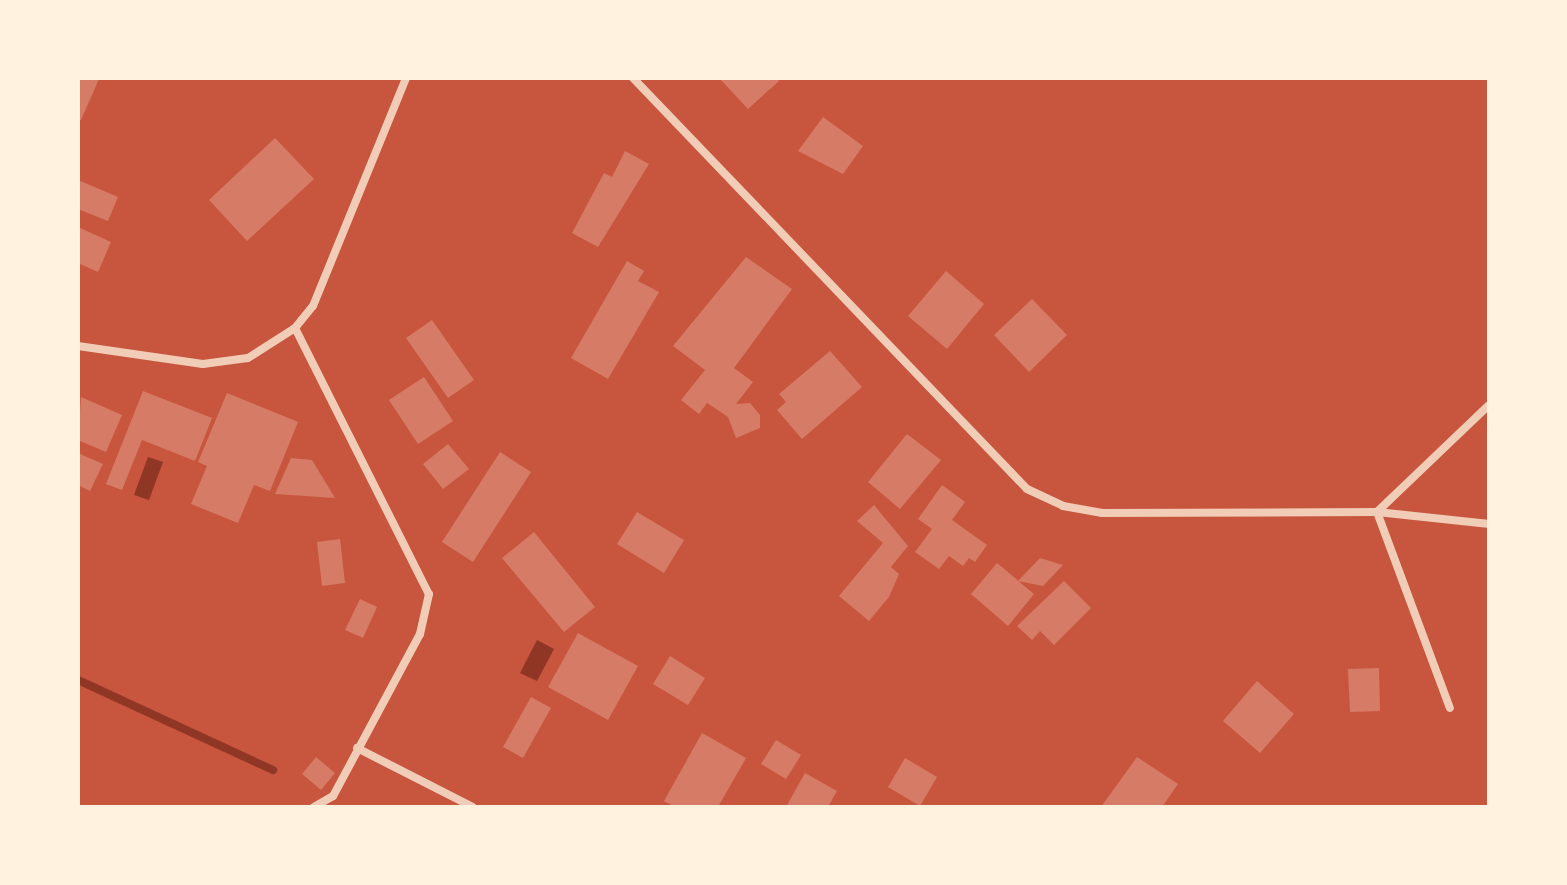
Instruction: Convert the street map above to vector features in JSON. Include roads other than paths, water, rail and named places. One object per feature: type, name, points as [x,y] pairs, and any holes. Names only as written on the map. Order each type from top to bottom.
[{"type":"street","points":[[78,346],[203,364],[248,358],[295,328],[313,306],[406,78]]},
{"type":"street","points":[[633,78],[1027,489],[1063,506],[1102,513],[1377,512],[1489,524]]},
{"type":"street","points":[[295,328],[429,594],[420,634],[333,796],[314,807]]},
{"type":"street","points":[[1377,512],[1489,405]]},
{"type":"street","points":[[1377,512],[1450,708]]},
{"type":"street","points":[[357,748],[473,807]]},
{"type":"street","points":[[333,796],[336,807]]},
{"type":"waterway","points":[[78,680],[273,770]]}]
